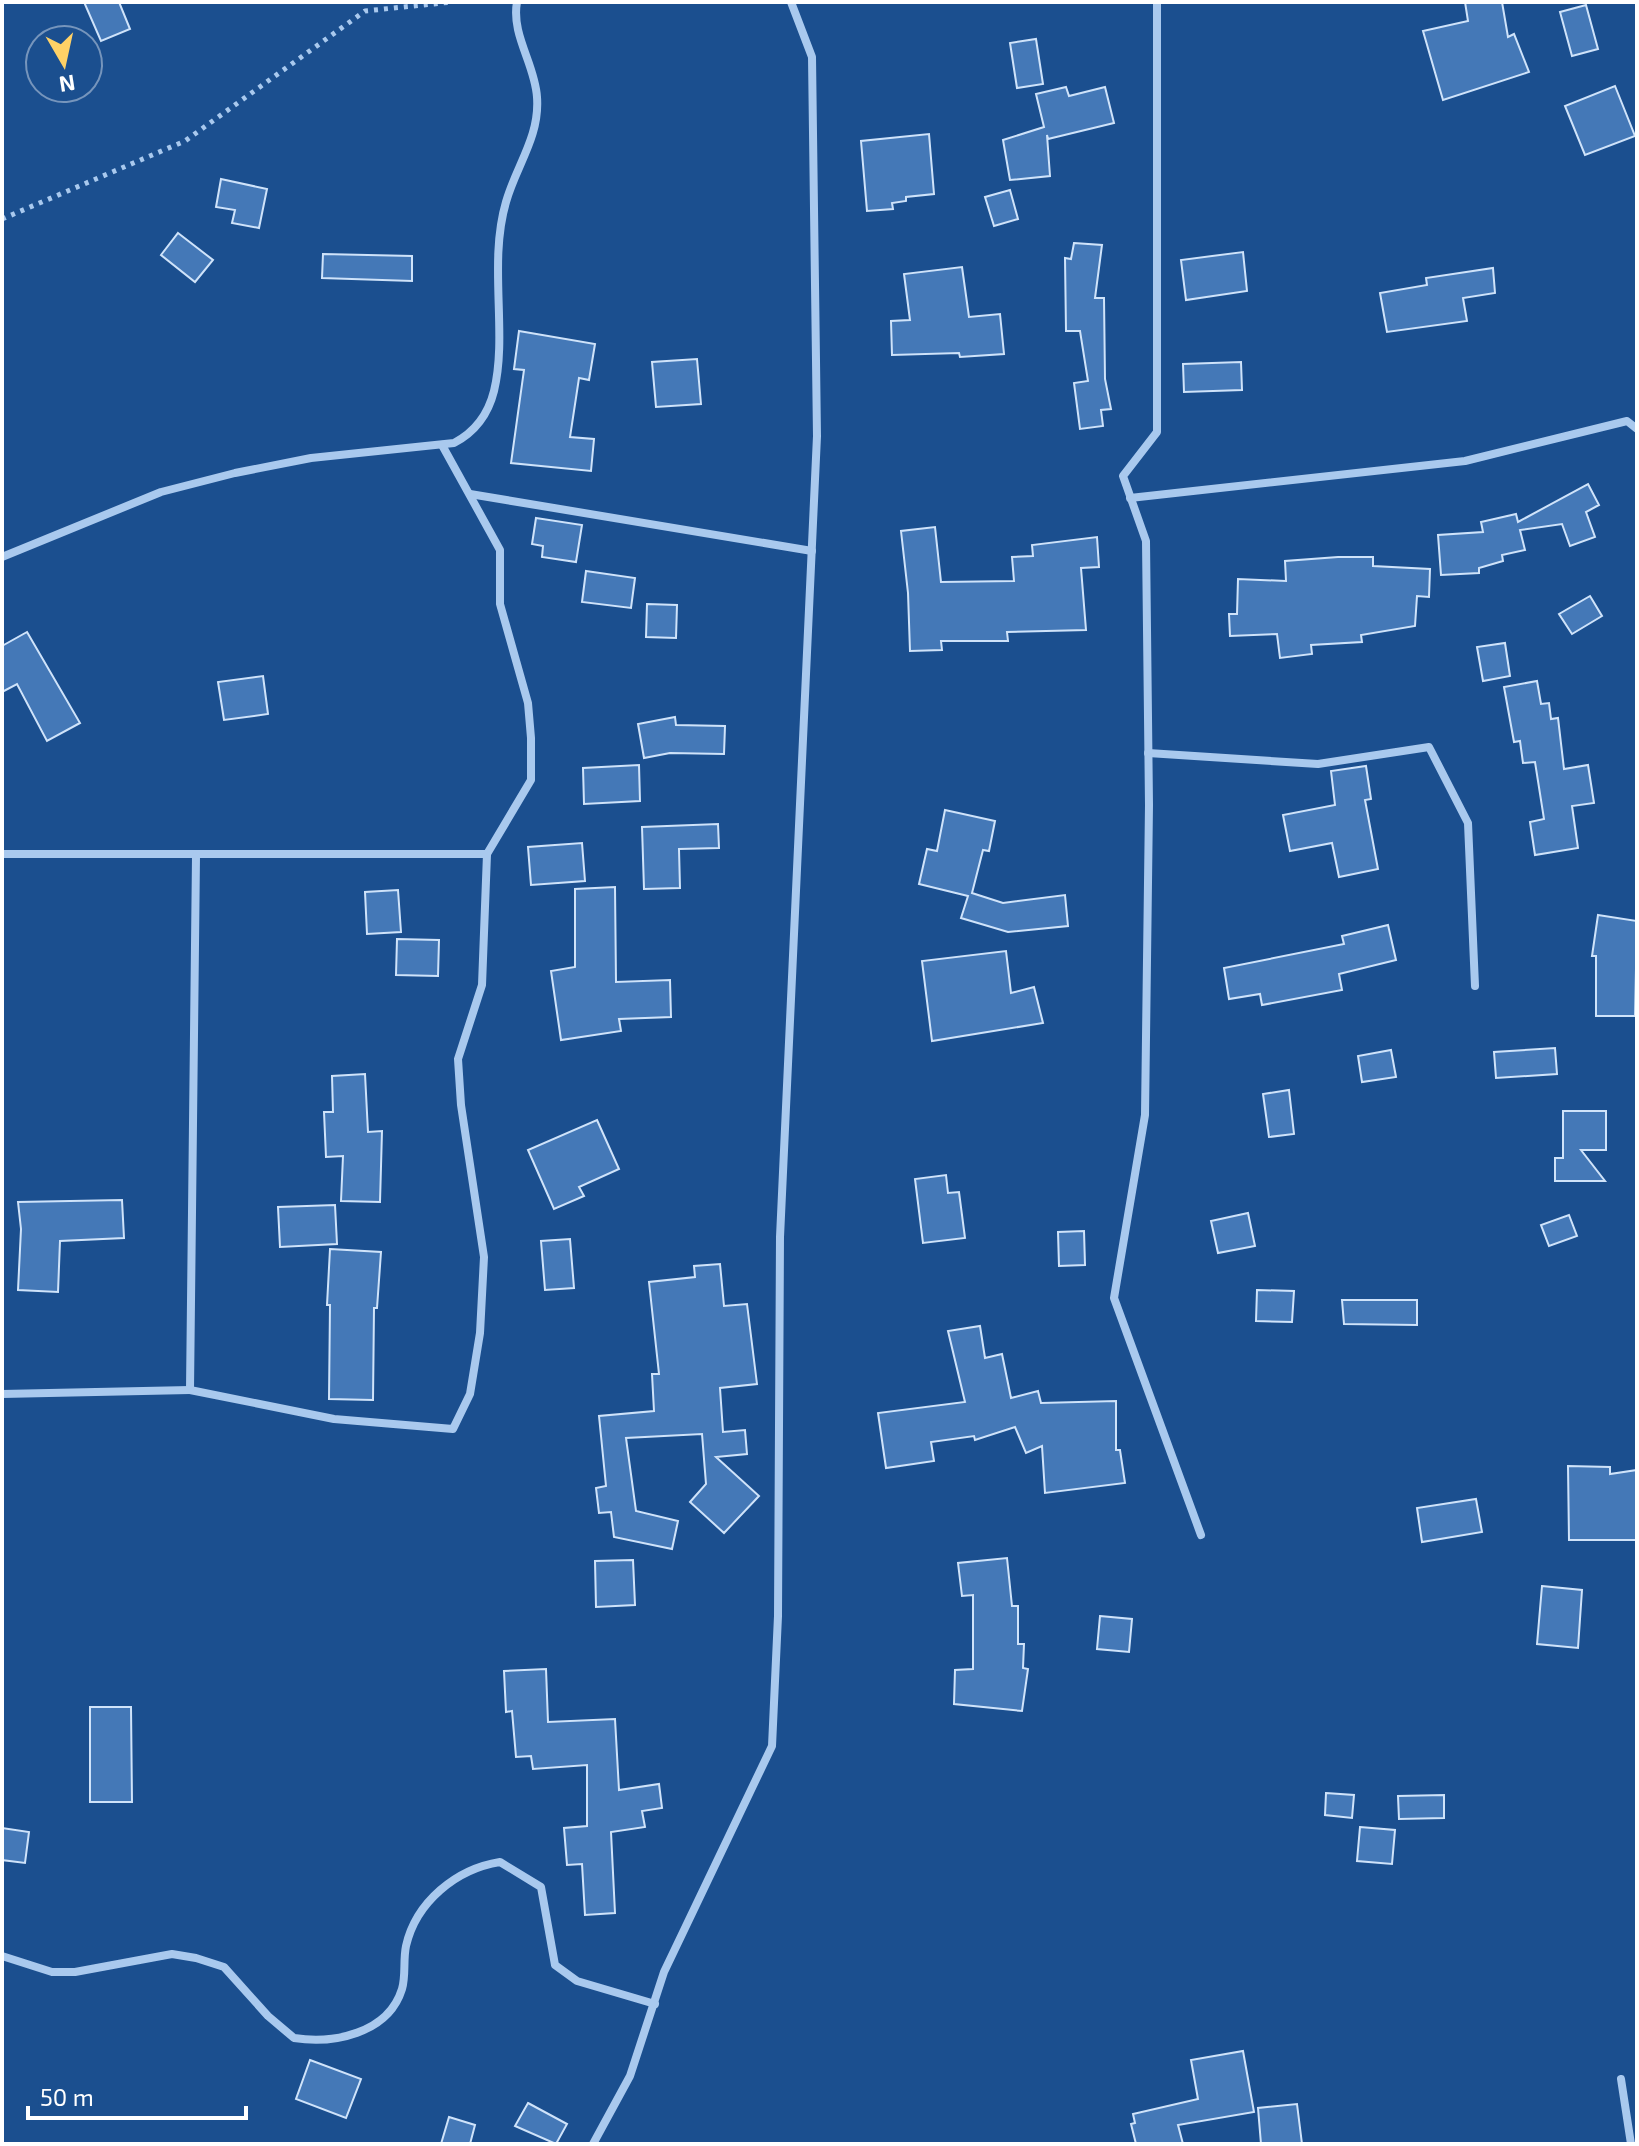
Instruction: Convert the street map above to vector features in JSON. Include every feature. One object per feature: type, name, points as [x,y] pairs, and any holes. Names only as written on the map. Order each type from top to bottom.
[{"type":"street","points":[[2,557],[161,492],[311,458],[442,445],[471,433],[486,413],[496,380],[500,236],[510,188],[528,154],[537,97],[518,30],[517,2]]},
{"type":"street","points":[[593,2144],[630,2076],[664,1972],[772,1746],[778,1616],[780,1237],[817,436],[813,72],[812,57],[791,2]]},
{"type":"street","points":[[1157,2],[1157,432],[1123,476],[1146,541],[1145,1115],[1114,1298],[1201,1535]]},
{"type":"street","points":[[1130,498],[1465,461],[1627,421],[1637,429]]},
{"type":"street","points":[[2,1394],[190,1390],[334,1419],[453,1429],[470,1394],[480,1333],[484,1257],[461,1105],[458,1059],[482,985],[487,854],[531,780],[531,738],[528,703],[500,604],[500,550],[442,445]]},
{"type":"street","points":[[470,494],[812,551]]},
{"type":"street","points":[[1148,753],[1318,764],[1429,747],[1468,823],[1475,986]]},
{"type":"street","points":[[2,854],[487,854]]},
{"type":"street","points":[[190,1390],[196,856]]},
{"type":"street","points":[[2,1956],[63,1972],[172,1954],[196,1958],[224,1967],[268,2016],[294,2038],[341,2039],[367,2029],[386,2014],[401,1991],[406,1947],[415,1917],[430,1898],[481,1865],[500,1862],[541,1887],[555,1965],[577,1981],[655,2004]]},
{"type":"street","points":[[1621,2079],[1631,2144]]},
{"type":"path","points":[[2,219],[185,141],[365,11],[452,2]]},
{"type":"building","points":[[84,2],[119,2],[130,29],[104,40],[104,24],[94,24]]},
{"type":"building","points":[[1465,2],[1502,2],[1508,37],[1514,34],[1529,72],[1443,100],[1423,31],[1468,21]]},
{"type":"building","points":[[1586,5],[1598,49],[1572,56],[1560,12]]},
{"type":"building","points":[[1036,39],[1043,84],[1017,88],[1010,43]]},
{"type":"building","points":[[1615,86],[1635,136],[1585,155],[1565,106]]},
{"type":"building","points":[[1066,87],[1069,96],[1105,87],[1114,123],[1048,139],[1047,135],[1050,176],[1010,180],[1003,140],[1044,127],[1036,94]]},
{"type":"building","points":[[929,134],[934,194],[906,197],[906,201],[892,203],[893,209],[867,211],[861,141]]},
{"type":"building","points":[[221,179],[267,189],[259,228],[232,223],[235,210],[216,207]]},
{"type":"building","points":[[1010,190],[1018,219],[994,226],[985,197]]},
{"type":"building","points":[[178,233],[213,260],[195,282],[161,255]]},
{"type":"building","points":[[1074,243],[1102,245],[1095,298],[1104,298],[1105,379],[1111,409],[1101,410],[1103,426],[1080,429],[1074,383],[1088,381],[1080,331],[1066,331],[1065,258],[1071,259]]},
{"type":"building","points":[[1243,252],[1247,291],[1186,300],[1181,260]]},
{"type":"building","points":[[323,254],[412,256],[412,281],[322,278]]},
{"type":"building","points":[[962,267],[969,317],[1000,314],[1004,354],[960,357],[959,353],[892,355],[891,321],[910,320],[904,274]]},
{"type":"building","points":[[1493,268],[1495,293],[1463,298],[1467,321],[1387,332],[1380,293],[1427,285],[1426,278]]},
{"type":"building","points":[[519,331],[595,344],[589,380],[579,378],[570,437],[594,439],[591,471],[511,463],[524,370],[514,369]]},
{"type":"building","points":[[697,359],[701,404],[656,407],[652,362]]},
{"type":"building","points":[[1241,362],[1242,390],[1184,392],[1183,364]]},
{"type":"building","points":[[1588,484],[1599,505],[1586,512],[1595,537],[1570,546],[1562,524],[1520,530],[1525,550],[1502,555],[1503,561],[1479,568],[1479,573],[1441,575],[1438,535],[1483,532],[1481,522],[1516,514],[1518,522]]},
{"type":"building","points":[[536,518],[582,525],[576,562],[542,557],[543,546],[532,544]]},
{"type":"building","points":[[935,527],[941,582],[1014,581],[1012,557],[1033,556],[1032,545],[1097,537],[1099,567],[1081,568],[1086,630],[1007,632],[1008,641],[941,641],[942,650],[910,651],[901,531]]},
{"type":"building","points":[[1373,557],[1373,566],[1430,569],[1429,597],[1417,596],[1415,626],[1361,635],[1362,642],[1311,645],[1312,654],[1280,658],[1277,634],[1230,636],[1229,614],[1237,614],[1238,579],[1286,581],[1285,561]]},
{"type":"building","points":[[586,571],[635,578],[631,608],[582,602]]},
{"type":"building","points":[[1590,596],[1602,616],[1572,634],[1559,614]]},
{"type":"building","points":[[647,604],[677,605],[676,638],[646,637]]},
{"type":"building","points":[[27,632],[80,723],[47,741],[17,684],[2,692],[2,646]]},
{"type":"building","points":[[1505,643],[1510,676],[1483,681],[1477,647]]},
{"type":"building","points":[[263,676],[268,714],[224,720],[218,682]]},
{"type":"building","points":[[1537,681],[1541,704],[1549,703],[1551,719],[1558,718],[1564,769],[1588,765],[1594,803],[1572,806],[1578,848],[1535,855],[1530,822],[1544,819],[1535,762],[1523,763],[1520,741],[1514,742],[1504,687]]},
{"type":"building","points":[[675,717],[676,725],[725,726],[724,754],[670,753],[644,758],[638,724]]},
{"type":"building","points":[[639,765],[640,801],[584,804],[583,768]]},
{"type":"building","points":[[1366,766],[1371,799],[1365,800],[1378,869],[1339,877],[1332,843],[1290,851],[1283,815],[1335,805],[1331,771]]},
{"type":"building","points":[[945,810],[995,821],[989,851],[983,850],[972,893],[1003,903],[1065,895],[1068,926],[1008,932],[961,918],[968,896],[919,884],[927,849],[937,851]]},
{"type":"building","points":[[718,824],[719,848],[679,849],[680,888],[644,889],[642,827]]},
{"type":"building","points":[[582,843],[585,881],[531,885],[528,847]]},
{"type":"building","points":[[615,887],[616,982],[670,980],[671,1017],[619,1019],[621,1031],[561,1040],[551,971],[575,967],[575,889]]},
{"type":"building","points":[[398,890],[401,932],[367,934],[365,892]]},
{"type":"building","points":[[1598,915],[1637,921],[1635,1016],[1596,1016],[1596,956],[1592,956]]},
{"type":"building","points":[[1388,925],[1396,960],[1339,974],[1342,990],[1262,1005],[1260,994],[1229,999],[1224,968],[1344,944],[1342,936]]},
{"type":"building","points":[[397,939],[439,940],[438,976],[396,975]]},
{"type":"building","points":[[1006,951],[1011,993],[1034,987],[1043,1023],[932,1041],[922,961]]},
{"type":"building","points":[[1555,1048],[1557,1074],[1496,1078],[1494,1052]]},
{"type":"building","points":[[1391,1050],[1396,1077],[1362,1082],[1358,1056]]},
{"type":"building","points":[[365,1074],[368,1132],[382,1131],[380,1202],[341,1201],[343,1156],[326,1157],[324,1112],[333,1112],[332,1076]]},
{"type":"building","points":[[1289,1090],[1294,1134],[1269,1137],[1263,1094]]},
{"type":"building","points":[[1563,1111],[1606,1111],[1606,1150],[1581,1150],[1605,1181],[1555,1181],[1555,1158],[1563,1158]]},
{"type":"building","points":[[597,1120],[619,1169],[579,1187],[584,1196],[554,1209],[528,1150]]},
{"type":"building","points":[[946,1175],[948,1193],[959,1192],[965,1238],[923,1243],[915,1179]]},
{"type":"building","points":[[122,1200],[124,1238],[60,1241],[58,1292],[18,1290],[21,1229],[18,1202]]},
{"type":"building","points":[[335,1205],[337,1244],[280,1247],[278,1207]]},
{"type":"building","points":[[1248,1213],[1255,1246],[1218,1253],[1211,1221]]},
{"type":"building","points":[[1569,1215],[1577,1236],[1549,1246],[1541,1225]]},
{"type":"building","points":[[1084,1231],[1085,1265],[1059,1266],[1058,1232]]},
{"type":"building","points":[[570,1239],[574,1288],[545,1290],[541,1241]]},
{"type":"building","points":[[330,1249],[381,1252],[377,1308],[374,1308],[373,1400],[329,1399],[330,1305],[327,1305]]},
{"type":"building","points":[[720,1264],[724,1306],[747,1304],[757,1384],[720,1388],[723,1432],[745,1430],[747,1454],[716,1457],[759,1496],[724,1533],[690,1502],[706,1484],[702,1434],[626,1438],[636,1511],[678,1521],[672,1549],[614,1537],[611,1512],[599,1513],[596,1488],[606,1486],[599,1416],[654,1411],[652,1374],[659,1374],[649,1282],[695,1277],[694,1266]]},
{"type":"building","points":[[1257,1290],[1294,1291],[1292,1322],[1256,1321]]},
{"type":"building","points":[[1342,1300],[1417,1300],[1417,1325],[1344,1324]]},
{"type":"building","points":[[980,1326],[985,1358],[1002,1354],[1011,1398],[1038,1391],[1041,1403],[1116,1401],[1116,1450],[1120,1450],[1125,1483],[1045,1493],[1042,1446],[1026,1453],[1015,1427],[975,1440],[974,1436],[931,1442],[934,1461],[886,1468],[878,1413],[965,1402],[948,1331]]},
{"type":"building","points":[[1568,1466],[1610,1467],[1610,1474],[1637,1470],[1637,1540],[1569,1540]]},
{"type":"building","points":[[1476,1499],[1482,1532],[1422,1542],[1417,1508]]},
{"type":"building","points":[[1007,1558],[1012,1606],[1018,1606],[1018,1644],[1024,1644],[1023,1668],[1028,1669],[1022,1711],[954,1704],[955,1670],[973,1669],[973,1595],[962,1596],[958,1563]]},
{"type":"building","points":[[633,1560],[635,1605],[596,1607],[595,1561]]},
{"type":"building","points":[[1542,1586],[1582,1590],[1578,1648],[1537,1644]]},
{"type":"building","points":[[1100,1616],[1132,1619],[1129,1652],[1097,1649]]},
{"type":"building","points":[[546,1669],[548,1722],[615,1719],[619,1790],[659,1784],[662,1808],[642,1811],[645,1827],[611,1832],[615,1913],[585,1915],[582,1864],[567,1865],[564,1828],[587,1826],[587,1765],[533,1769],[531,1756],[516,1757],[512,1711],[506,1712],[504,1671]]},
{"type":"building","points":[[90,1707],[131,1707],[132,1802],[90,1802]]},
{"type":"building","points":[[1326,1793],[1354,1795],[1352,1818],[1325,1815]]},
{"type":"building","points":[[1444,1795],[1444,1818],[1399,1819],[1398,1796]]},
{"type":"building","points":[[1360,1827],[1395,1830],[1392,1864],[1357,1861]]},
{"type":"building","points":[[2,1828],[29,1832],[25,1863],[2,1860]]},
{"type":"building","points":[[1243,2051],[1254,2112],[1178,2125],[1183,2144],[1136,2144],[1131,2124],[1135,2123],[1133,2114],[1198,2099],[1191,2060]]},
{"type":"building","points":[[310,2060],[361,2079],[346,2118],[296,2099]]},
{"type":"building","points":[[528,2103],[567,2124],[556,2144],[515,2126]]},
{"type":"building","points":[[1297,2104],[1302,2144],[1261,2144],[1258,2108]]},
{"type":"building","points":[[449,2117],[475,2125],[470,2144],[441,2144]]}]
